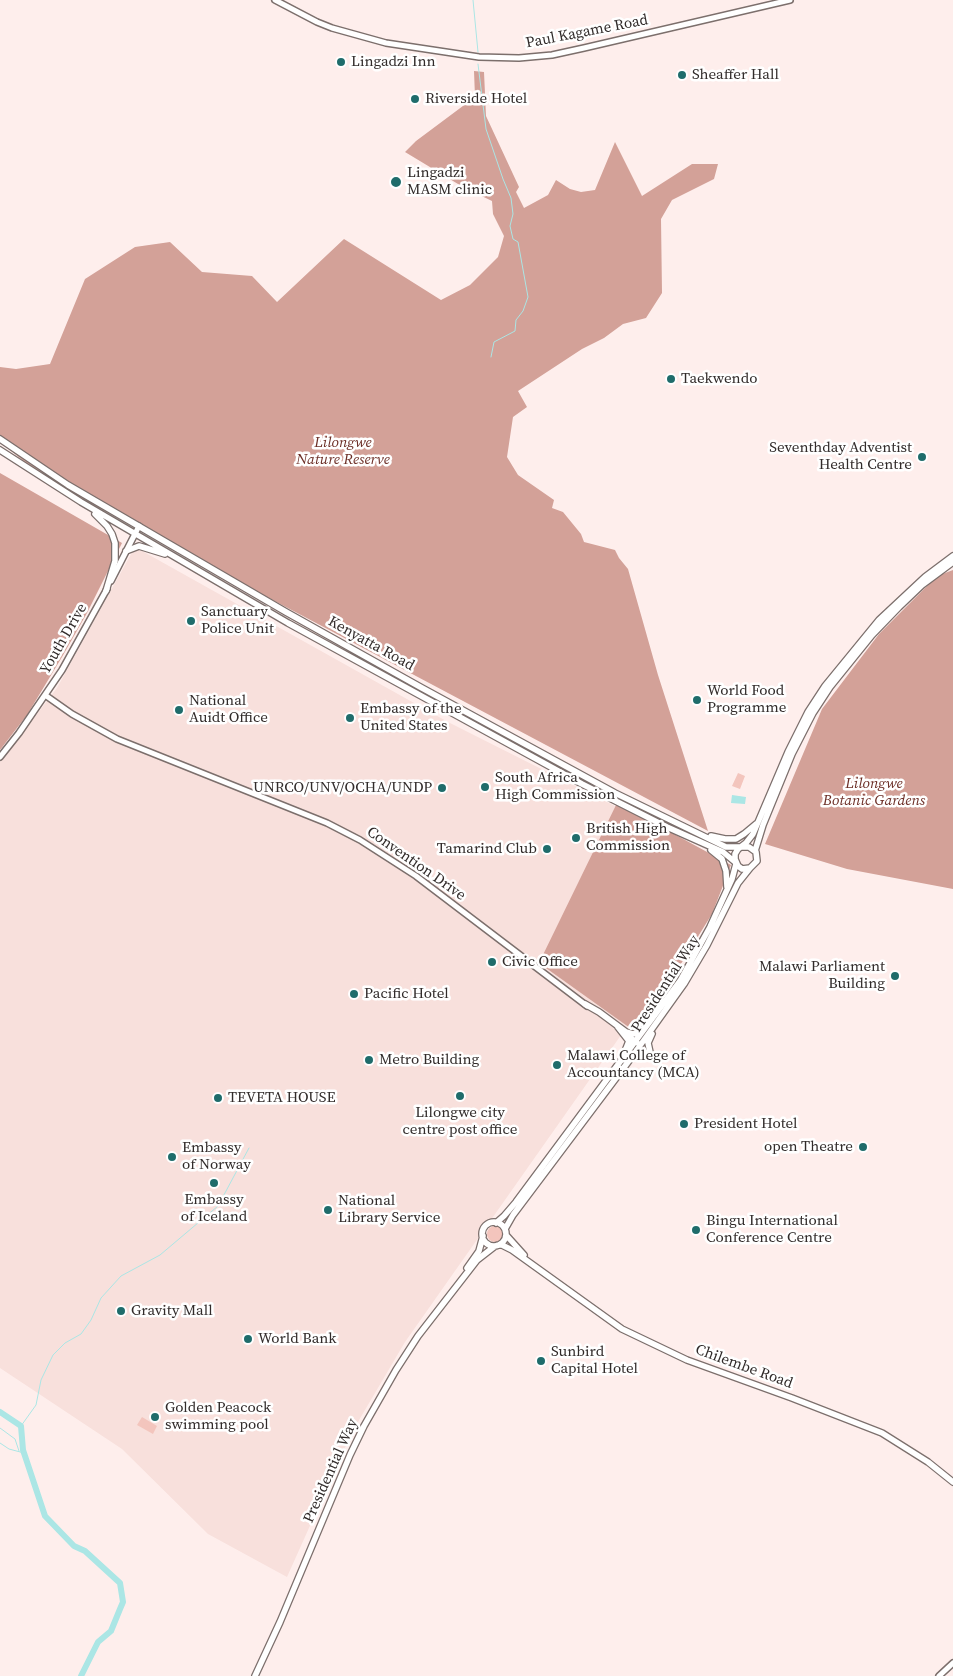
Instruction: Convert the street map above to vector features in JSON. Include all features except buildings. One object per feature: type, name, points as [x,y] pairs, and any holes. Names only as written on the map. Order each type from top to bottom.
[{"type":"main road","name":"Kenyatta Road","points":[[0,439],[68,485],[286,612],[422,688],[615,793],[726,847],[742,847]]},
{"type":"main road","name":"Kenyatta Road","points":[[0,450],[81,502],[288,623],[575,780],[667,827],[727,854],[736,863]]},
{"type":"main road","points":[[81,502],[98,516],[112,534],[115,543],[115,561],[106,591]]},
{"type":"main road","points":[[126,551],[139,546],[174,556]]},
{"type":"main road","name":"Presidential Way","points":[[505,1232],[513,1215],[634,1054],[646,1028],[698,951],[727,890],[736,863],[735,854],[749,840],[779,771],[812,706],[832,677],[879,620],[925,577],[953,556]]},
{"type":"main road","name":"Presidential Way","points":[[496,1223],[516,1202],[601,1088],[675,997],[701,957],[738,884],[757,861],[755,850],[763,824],[792,754],[813,713],[830,687],[885,620],[922,585],[953,562]]},
{"type":"main road","points":[[699,833],[725,840],[736,839],[758,822]]},
{"type":"main road","points":[[703,842],[722,859],[726,871],[727,890]]},
{"type":"main road","points":[[742,847],[749,847],[755,850]]},
{"type":"main road","points":[[736,863],[742,869],[750,868]]},
{"type":"main road","points":[[634,1054],[650,1052],[649,1038],[666,1014],[675,997]]},
{"type":"main road","points":[[585,1004],[629,1033],[639,1033],[646,1028]]},
{"type":"main road","points":[[601,1088],[628,1046],[628,1039],[618,1027]]},
{"type":"main road","points":[[491,1223],[501,1225],[533,1264],[507,1246],[487,1243],[483,1236],[486,1226],[491,1223]]},
{"type":"main road","points":[[496,1245],[502,1242],[505,1232]]},
{"type":"main road","name":"Presidential Way","points":[[454,1289],[479,1251],[483,1236]]},
{"type":"main road","name":"Presidential Way","points":[[254,1676],[274,1636],[324,1514],[364,1426],[410,1347],[482,1255],[496,1245]]},
{"type":"main road","name":"Chilembe Road","points":[[533,1264],[587,1306],[622,1329],[687,1360],[882,1433],[921,1457],[953,1482]]},
{"type":"street","name":"Paul Kagame Road","points":[[274,0],[332,28],[386,43],[479,57],[519,58],[576,50],[790,0]]},
{"type":"street","name":"Youth Drive","points":[[0,757],[45,695],[76,645],[139,526]]},
{"type":"street","name":"Convention Drive","points":[[45,695],[72,714],[130,745],[310,816],[360,840],[416,876],[638,1043]]},
{"type":"street","points":[[939,1676],[953,1663]]},
{"type":"shaded area","points":[[135,547],[448,722],[728,863],[626,1028],[405,1342],[352,1432],[287,1577],[208,1534],[122,1449],[0,1368],[0,762],[57,688]]},
{"type":"shaded area","points":[[738,773],[745,776],[740,789],[732,786]]},
{"type":"shaded area","points":[[492,1226],[498,1226],[503,1231],[501,1240],[492,1242],[487,1237],[487,1231]]},
{"type":"shaded area","points":[[142,1417],[157,1426],[153,1434],[137,1425]]},
{"type":"green space","name":"Lilongwe Nature Reserve","points":[[474,71],[484,72],[486,116],[519,187],[516,192],[524,208],[548,195],[556,180],[570,189],[581,192],[595,190],[615,142],[642,196],[692,164],[718,164],[714,179],[672,200],[661,219],[662,293],[646,318],[623,324],[604,338],[582,349],[518,391],[527,407],[513,417],[507,457],[518,475],[554,500],[552,508],[563,512],[581,534],[584,542],[615,550],[628,569],[658,675],[708,831],[73,494],[31,467],[0,442],[0,367],[16,369],[50,364],[85,279],[135,247],[170,242],[202,272],[252,276],[277,302],[344,239],[441,300],[470,285],[498,257],[504,236],[493,214],[492,201],[463,187],[405,152],[416,141],[475,97]]},
{"type":"green space","points":[[0,473],[122,543],[87,613],[62,657],[27,715],[0,750]]},
{"type":"green space","name":"Lilongwe Botanic Gardens","points":[[953,570],[953,889],[847,869],[765,844],[822,709],[879,634],[937,576]]},
{"type":"green space","points":[[617,803],[731,865],[712,914],[646,1020],[639,1027],[630,1028],[539,963]]},
{"type":"water","points":[[732,795],[746,797],[745,804],[731,803]]},
{"type":"waterway","points":[[473,0],[478,52]]},
{"type":"waterway","points":[[478,64],[486,129],[511,198],[513,214],[510,226],[513,239],[518,242],[528,297],[523,311],[516,320],[515,331],[494,342],[491,357]]},
{"type":"waterway","points":[[21,1426],[36,1405],[41,1380],[53,1355],[65,1343],[81,1334],[91,1320],[101,1298],[121,1276],[160,1255],[218,1206],[249,1148]]},
{"type":"waterway","points":[[0,1412],[21,1426],[23,1450],[45,1516],[74,1546],[85,1551],[120,1583],[123,1602],[111,1631],[98,1642],[81,1676]]},
{"type":"waterway","points":[[0,1428],[15,1439],[19,1451]]},
{"type":"waterway","points":[[0,1443],[9,1449],[24,1453]]},
{"type":"place","name":"Lingadzi Inn","points":[[341,62]]},
{"type":"place","name":"Sheaffer Hall","points":[[682,75]]},
{"type":"place","name":"Riverside Hotel","points":[[415,99]]},
{"type":"place","name":"Lingadzi MASM clinic","points":[[396,182]]},
{"type":"place","name":"Taekwendo","points":[[671,379]]},
{"type":"place","name":"Seventhday Adventist Health Centre","points":[[922,457]]},
{"type":"place","name":"Sanctuary Police Unit","points":[[191,621]]},
{"type":"place","name":"World Food Programme","points":[[697,700]]},
{"type":"place","name":"National Auidt Office","points":[[179,710]]},
{"type":"place","name":"Embassy of the United States","points":[[350,718]]},
{"type":"place","name":"South Africa High Commission","points":[[485,787]]},
{"type":"place","name":"UNRCO/UNV/OCHA/UNDP","points":[[442,788]]},
{"type":"place","name":"British High Commission","points":[[576,838]]},
{"type":"place","name":"Tamarind Club","points":[[547,849]]},
{"type":"place","name":"Civic Office","points":[[492,962]]},
{"type":"place","name":"Malawi Parliament Building","points":[[895,976]]},
{"type":"place","name":"Pacific Hotel","points":[[354,994]]},
{"type":"place","name":"Metro Building","points":[[369,1060]]},
{"type":"place","name":"Malawi College of Accountancy (MCA)","points":[[557,1065]]},
{"type":"place","name":"Lilongwe city centre post office","points":[[460,1096]]},
{"type":"place","name":"TEVETA HOUSE","points":[[218,1098]]},
{"type":"place","name":"President Hotel","points":[[684,1124]]},
{"type":"place","name":"open Theatre","points":[[863,1147]]},
{"type":"place","name":"Embassy of Norway","points":[[172,1157]]},
{"type":"place","name":"Embassy of Iceland","points":[[214,1183]]},
{"type":"place","name":"National Library Service","points":[[328,1210]]},
{"type":"place","name":"Bingu International Conference Centre","points":[[696,1230]]},
{"type":"place","name":"Gravity Mall","points":[[121,1311]]},
{"type":"place","name":"World Bank","points":[[248,1339]]},
{"type":"place","name":"Sunbird Capital Hotel","points":[[541,1361]]},
{"type":"place","name":"Golden Peacock swimming pool","points":[[155,1417]]}]
